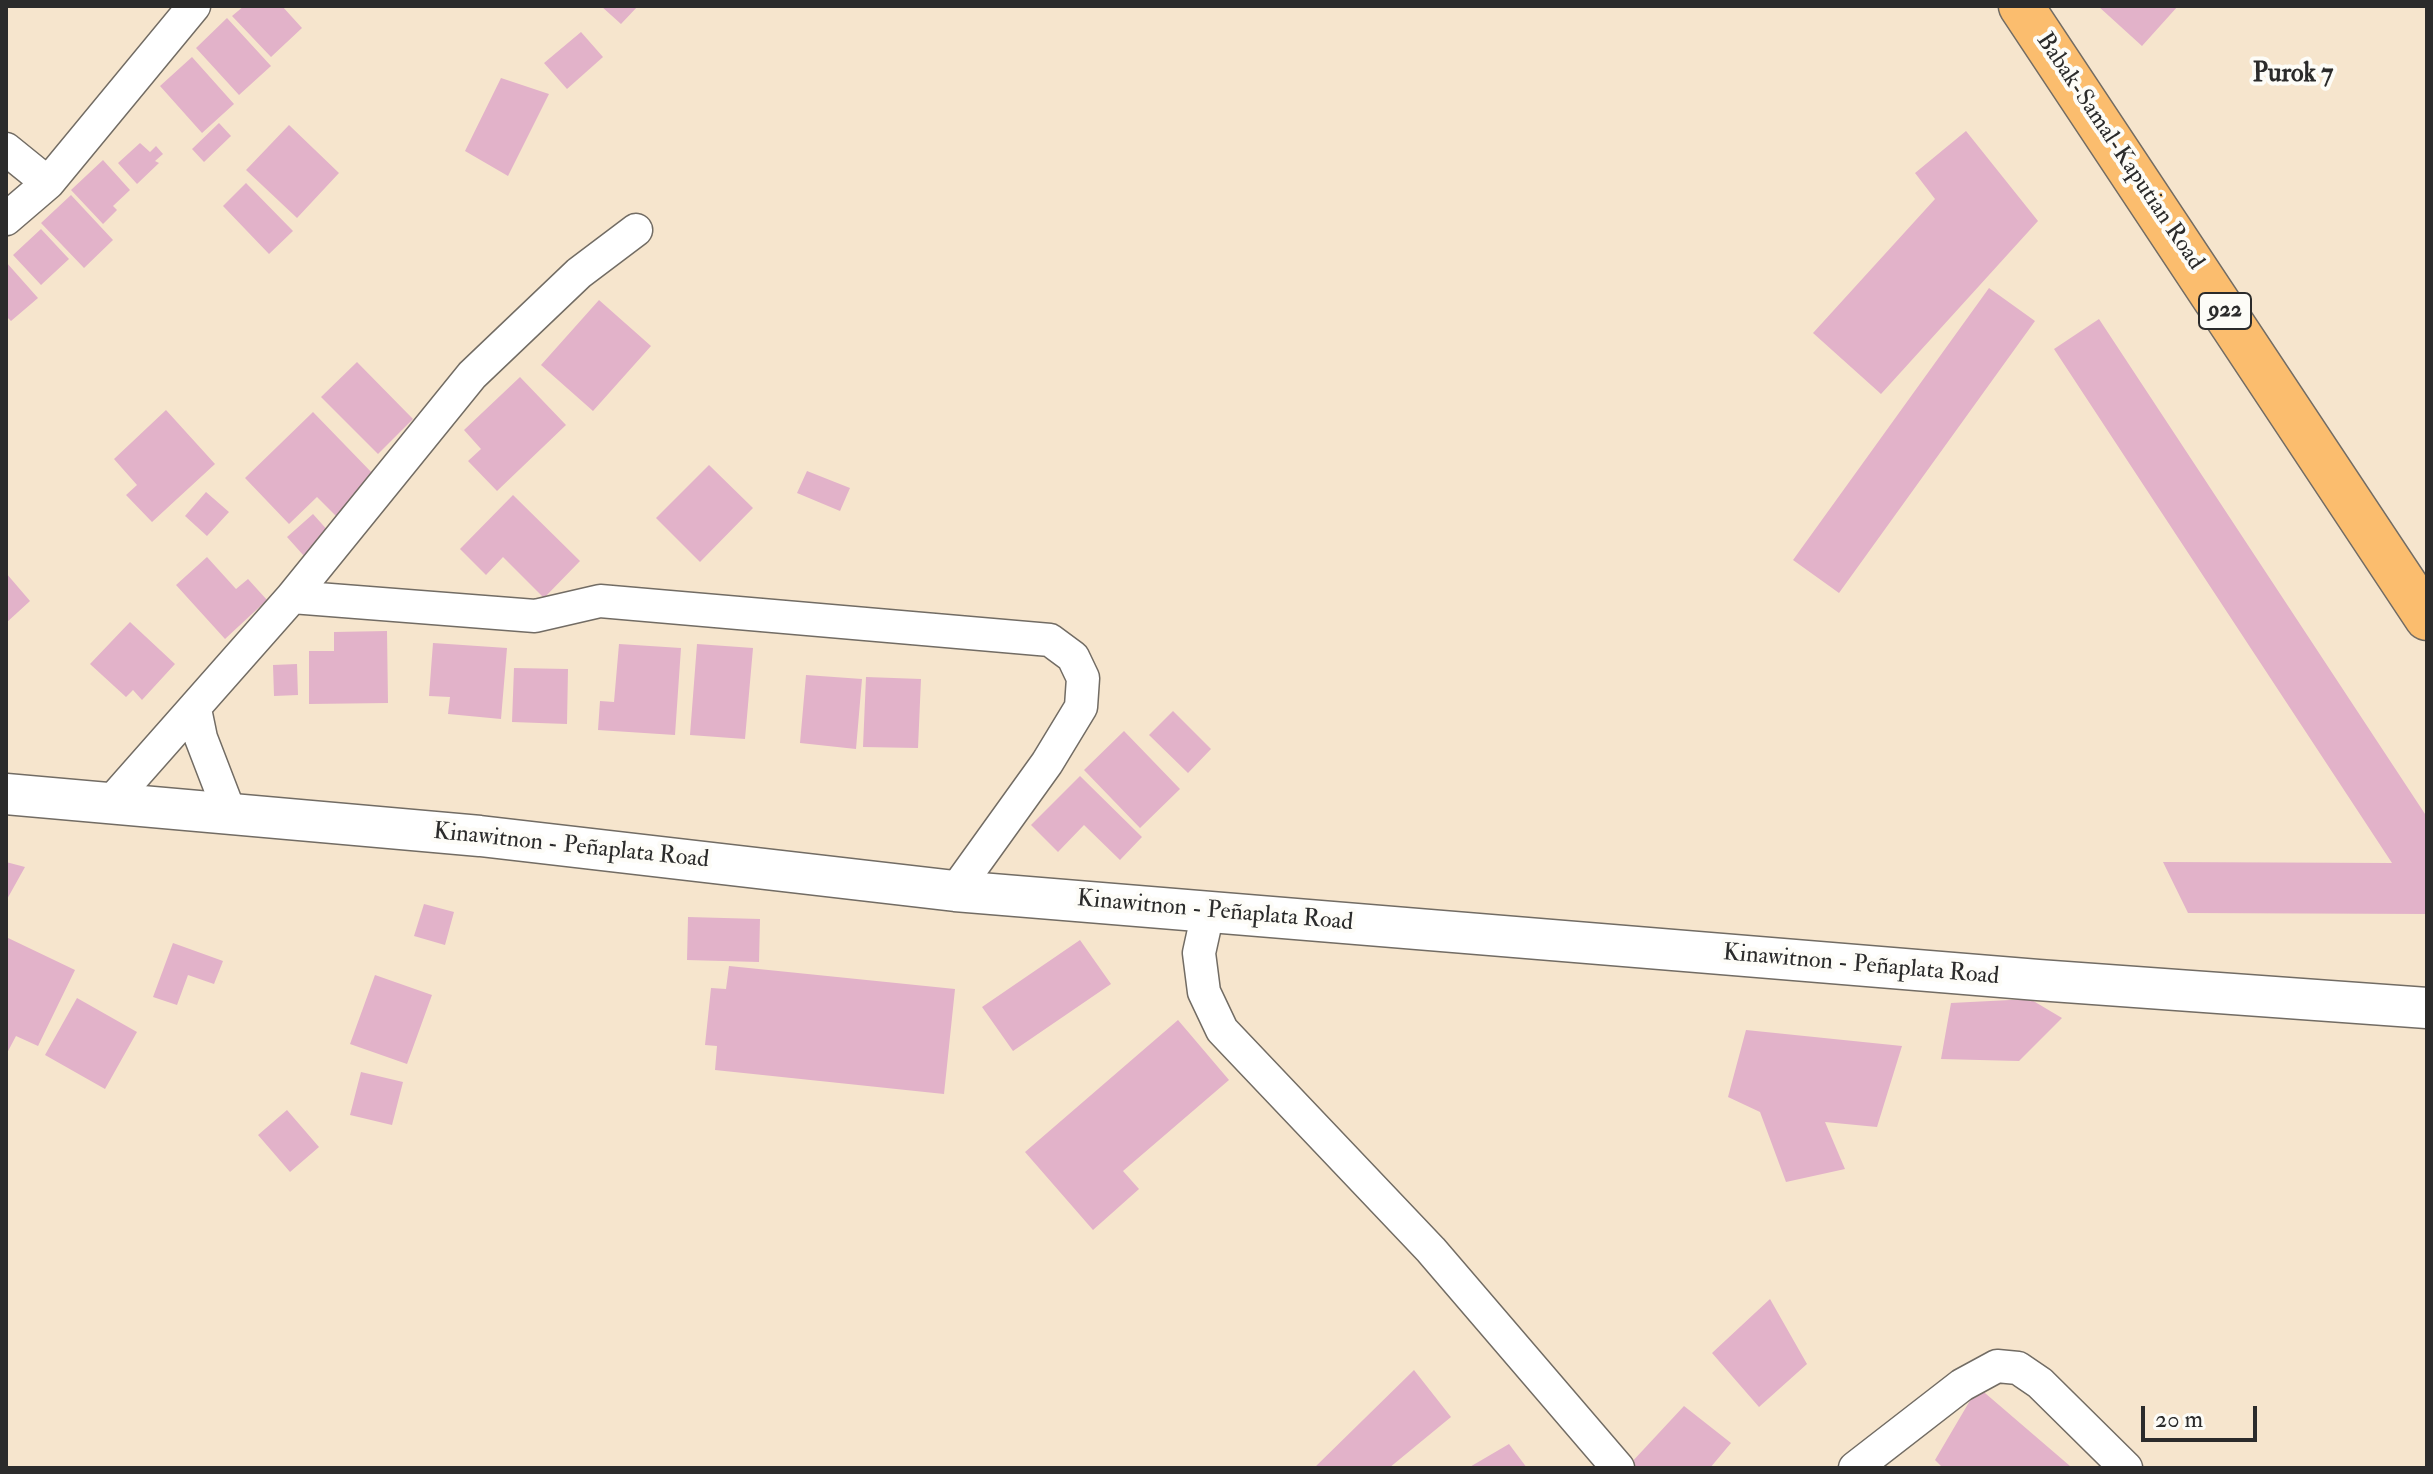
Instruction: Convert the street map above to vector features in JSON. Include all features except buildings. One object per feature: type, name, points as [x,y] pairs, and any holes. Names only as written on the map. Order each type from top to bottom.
[{"type":"main road","name":"Babak-Samal-Kaputian Road","points":[[2021,6],[2427,618]]},
{"type":"street","points":[[6,219],[48,183],[194,6]]},
{"type":"street","points":[[6,149],[48,183]]},
{"type":"street","points":[[111,802],[292,597],[472,375],[579,273],[636,230]]},
{"type":"street","points":[[292,597],[535,616],[600,601],[1050,640],[1073,657],[1083,678],[1081,707],[1047,763],[955,891]]},
{"type":"street","points":[[195,709],[201,738],[231,816]]},
{"type":"street","name":"Kinawitnon - Peñaplata Road","points":[[6,794],[480,836],[955,891],[2038,980],[2427,1008]]},
{"type":"street","points":[[1208,912],[1199,953],[1202,979],[1204,992],[1222,1030],[1431,1250],[1618,1468]]},
{"type":"street","points":[[1855,1468],[1962,1385],[1997,1366],[2018,1368],[2040,1383],[2126,1468]]},
{"type":"district","name":"Purok 7","points":[[2293,75]]}]
